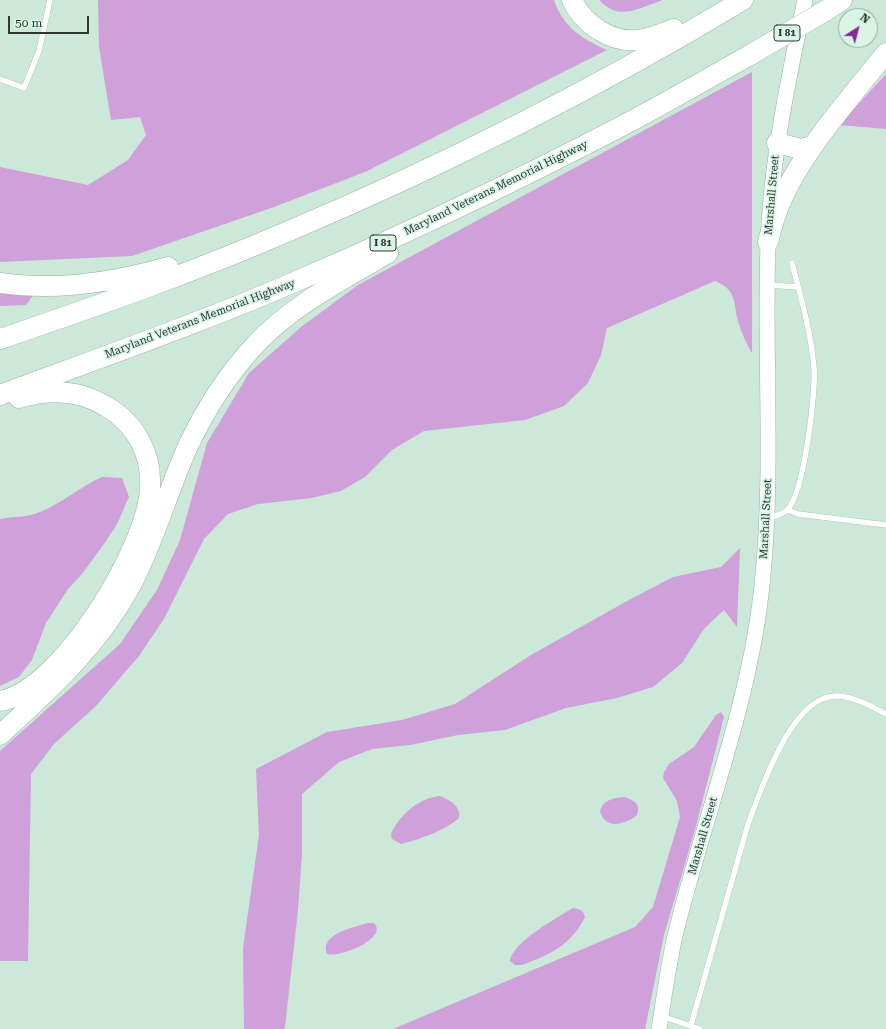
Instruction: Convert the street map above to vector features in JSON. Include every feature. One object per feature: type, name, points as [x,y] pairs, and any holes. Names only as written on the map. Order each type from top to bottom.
[{"type":"highway","points":[[572,0],[583,16],[594,28],[610,36],[637,40],[652,38],[740,2]]},
{"type":"highway","name":"Maryland Veterans Memorial Highway","points":[[0,395],[167,332],[303,278],[482,197],[622,126],[750,55],[842,0]]},
{"type":"highway","points":[[0,339],[154,285],[287,232],[380,192],[477,146],[602,81],[740,2]]},
{"type":"highway","points":[[768,242],[779,206],[813,146],[886,53]]},
{"type":"highway","points":[[777,144],[801,149],[813,146]]},
{"type":"highway","points":[[0,735],[66,674],[91,645],[114,614],[144,559],[188,447],[201,421],[219,391],[255,345],[306,302],[482,197]]},
{"type":"highway","points":[[0,283],[49,285],[94,283],[141,275],[287,232]]},
{"type":"highway","points":[[0,403],[31,394],[67,392],[83,396],[102,404],[117,413],[131,425],[140,441],[150,472],[148,507],[143,525],[130,554],[103,604],[80,636],[56,664],[33,685],[19,694],[0,701]]},
{"type":"main road","name":"Marshall Street","points":[[660,1022],[665,987],[676,935],[738,712],[752,652],[762,587],[768,518],[768,242],[777,144],[805,0]]},
{"type":"lane","points":[[0,79],[24,88],[39,51],[50,0]]},
{"type":"lane","points":[[768,518],[780,515],[788,510],[794,500],[805,456],[813,406],[814,368],[807,324],[792,263]]},
{"type":"lane","points":[[768,285],[798,287]]},
{"type":"lane","points":[[788,510],[798,514],[886,525]]},
{"type":"lane","points":[[691,1025],[748,824],[766,779],[793,726],[800,715],[811,706],[823,699],[837,696],[856,700],[886,714]]},
{"type":"lane","points":[[660,1022],[691,1025],[700,1029]]},
{"type":"shaded area","points":[[98,0],[554,0],[563,18],[574,31],[607,50],[365,172],[274,207],[132,256],[0,262],[0,167],[88,185],[128,160],[146,135],[140,117],[111,120],[99,47]]},
{"type":"shaded area","points":[[599,0],[663,0],[637,9],[622,12],[607,7]]},
{"type":"shaded area","points":[[752,72],[752,353],[740,328],[731,293],[723,285],[715,281],[607,328],[601,355],[588,383],[564,406],[525,420],[424,431],[392,450],[365,477],[341,491],[312,498],[258,504],[228,514],[204,539],[164,619],[139,656],[96,706],[54,744],[31,774],[28,961],[0,961],[0,751],[120,644],[157,590],[180,540],[207,443],[249,373],[301,327],[358,285]]},
{"type":"shaded area","points":[[886,74],[886,129],[839,125]]},
{"type":"shaded area","points":[[35,293],[26,305],[0,306],[0,294]]},
{"type":"shaded area","points":[[102,477],[122,478],[129,497],[117,524],[82,574],[68,589],[46,623],[32,660],[19,677],[0,686],[0,519],[27,516],[40,512]]},
{"type":"shaded area","points":[[740,548],[737,627],[724,610],[704,629],[682,663],[653,687],[617,698],[566,708],[505,730],[458,735],[410,745],[372,749],[339,762],[302,794],[302,854],[298,910],[285,1027],[284,1029],[244,1029],[243,948],[259,835],[256,769],[327,732],[402,720],[455,704],[531,655],[627,601],[673,577],[721,567]]},
{"type":"shaded area","points":[[721,712],[724,717],[696,826],[664,935],[645,1029],[393,1029],[635,927],[653,907],[680,817],[677,801],[663,778],[664,772],[669,764],[694,747],[716,715]]},
{"type":"shaded area","points":[[440,796],[447,799],[457,807],[459,818],[439,831],[417,839],[401,844],[392,839],[391,834],[395,827],[411,808],[432,797]]},
{"type":"shaded area","points":[[624,797],[636,803],[638,808],[637,815],[622,823],[616,824],[606,821],[600,811],[603,804],[612,799]]},
{"type":"shaded area","points":[[573,908],[581,910],[585,917],[573,935],[559,948],[551,953],[522,965],[515,965],[510,961],[518,946],[536,931]]},
{"type":"shaded area","points":[[368,923],[374,923],[377,929],[375,935],[369,940],[352,950],[342,953],[327,954],[326,947],[328,941],[333,936],[347,929]]}]
